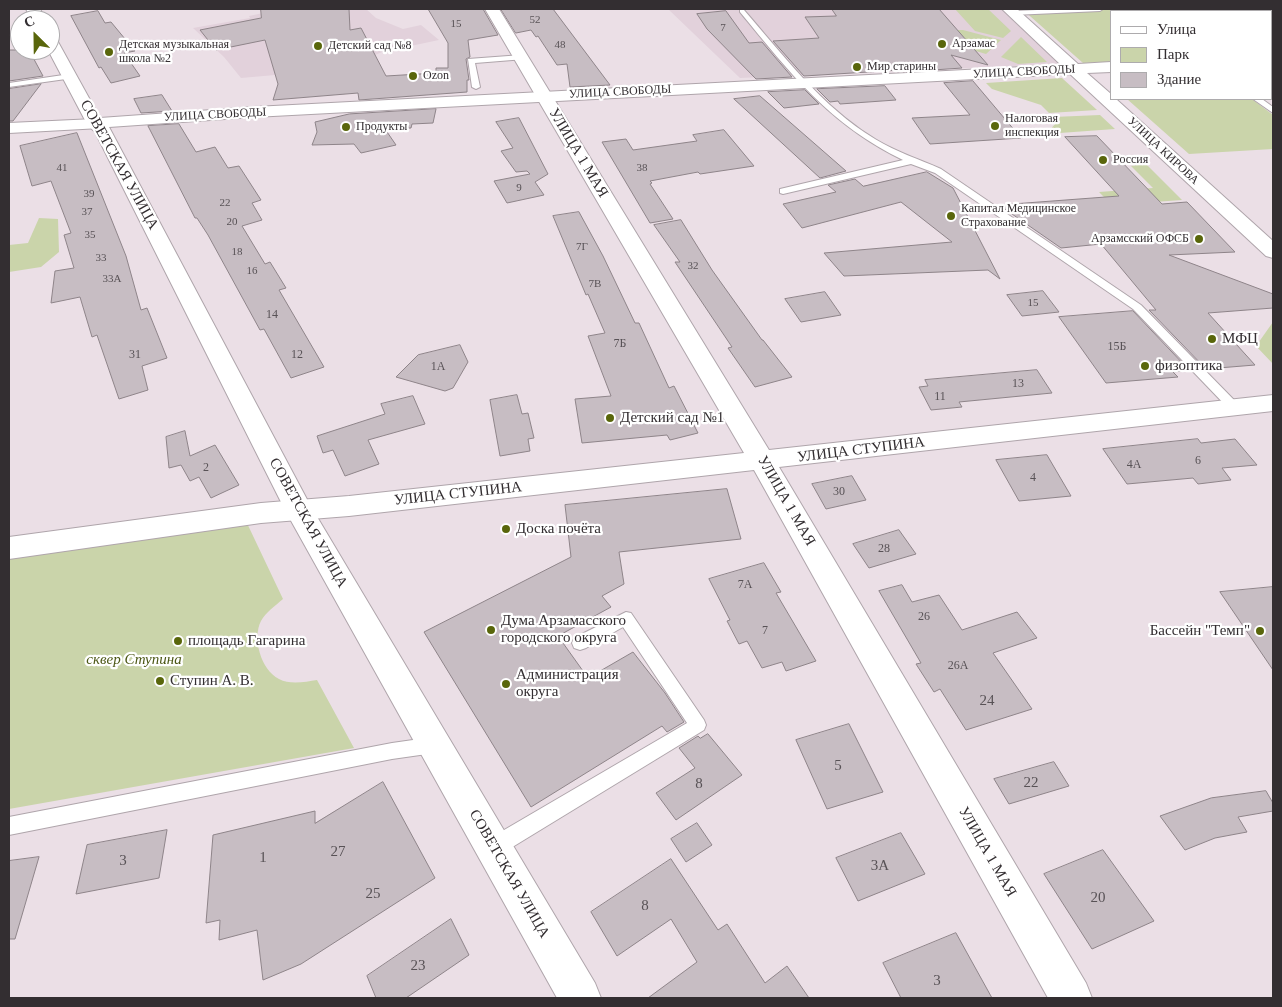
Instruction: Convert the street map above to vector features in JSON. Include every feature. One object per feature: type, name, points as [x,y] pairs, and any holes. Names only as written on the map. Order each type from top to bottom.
[{"type":"street","name":"УЛИЦА 1 МАЯ","points":[[492,9],[762,461],[1071,998]]},
{"type":"street","name":"УЛИЦА КИРОВА","points":[[1011,11],[1273,252]]},
{"type":"street","name":"СОВЕТСКАЯ УЛИЦА","points":[[60,58],[95,124],[102,129],[298,510],[580,998]]},
{"type":"street","name":"УЛИЦА СВОБОДЫ","points":[[9,128],[803,82],[1110,67]]},
{"type":"street","name":"УЛИЦА СТУПИНА","points":[[298,510],[762,461],[1273,402]]},
{"type":"street","points":[[9,548],[298,510]]},
{"type":"lane","points":[[1011,11],[1100,9]]},
{"type":"lane","points":[[1204,10],[1224,9]]},
{"type":"lane","points":[[742,11],[803,82],[846,123],[880,146],[911,161],[938,171],[1137,306],[1233,406]]},
{"type":"lane","points":[[476,87],[471,61],[522,57]]},
{"type":"lane","points":[[9,85],[70,76]]},
{"type":"lane","points":[[1258,100],[1273,111]]},
{"type":"lane","points":[[783,191],[911,161]]},
{"type":"lane","points":[[493,847],[698,725],[626,618],[580,643]]},
{"type":"lane","points":[[9,826],[392,751],[435,745]]},
{"type":"shaded area","points":[[282,9],[366,9],[376,18],[403,29],[421,25],[439,40],[382,52],[343,69],[241,78],[224,57],[193,28],[250,18],[249,16]]},
{"type":"shaded area","points":[[668,9],[1001,9],[1059,64],[740,78]]},
{"type":"green space","points":[[955,9],[988,9],[1011,31],[1003,38],[975,31]]},
{"type":"green space","points":[[1022,9],[1273,9],[1273,54],[1272,10],[1110,10],[1110,62],[1083,63]]},
{"type":"green space","points":[[953,30],[963,30],[1001,40],[986,54],[969,49]]},
{"type":"green space","points":[[1021,37],[1047,62],[1018,64],[1001,57]]},
{"type":"green space","points":[[1062,78],[1097,110],[1049,113],[1041,105],[992,89],[986,83]]},
{"type":"green space","points":[[1128,100],[1253,100],[1273,115],[1273,149],[1189,154]]},
{"type":"green space","points":[[1100,115],[1115,129],[1046,134],[1057,122],[1053,117]]},
{"type":"green space","points":[[1146,164],[1182,200],[1112,205],[1099,192],[1153,188],[1131,166]]},
{"type":"green space","points":[[39,218],[58,219],[59,252],[41,267],[9,272],[9,245],[28,243]]},
{"type":"green space","points":[[1273,322],[1273,364],[1256,346]]},
{"type":"green space","name":"сквер Ступина","points":[[245,519],[283,599],[265,615],[258,628],[258,644],[263,661],[273,675],[283,681],[317,680],[354,748],[9,809],[9,544]]},
{"type":"building","points":[[261,9],[349,9],[350,30],[361,28],[386,76],[436,73],[436,68],[448,68],[448,43],[428,9],[483,9],[498,35],[468,40],[470,57],[466,59],[469,80],[467,80],[467,92],[359,100],[358,93],[273,100],[278,84],[265,40],[216,50],[200,30],[261,18]]},
{"type":"building","points":[[501,9],[553,9],[610,85],[570,87],[567,64],[557,65],[538,36],[536,37],[531,30],[516,33]]},
{"type":"building","points":[[832,9],[939,9],[988,65],[951,55],[962,68],[933,70],[932,68],[804,76],[773,41],[819,38],[805,17],[836,16]]},
{"type":"building","points":[[98,11],[105,23],[111,22],[135,51],[124,53],[140,76],[111,83],[101,67],[99,68],[71,16]]},
{"type":"building","points":[[726,11],[749,43],[762,42],[792,77],[756,79],[707,29],[697,14]]},
{"type":"building","points":[[9,50],[10,60],[34,60],[43,76],[9,81]]},
{"type":"building","points":[[973,81],[1021,138],[930,144],[912,118],[970,115],[944,83]]},
{"type":"building","points":[[41,84],[13,121],[9,121],[9,89]]},
{"type":"building","points":[[885,86],[896,100],[840,104],[838,101],[830,102],[817,89]]},
{"type":"building","points":[[805,90],[819,104],[784,108],[768,92]]},
{"type":"building","points":[[162,95],[172,111],[141,113],[134,99]]},
{"type":"building","points":[[760,96],[846,171],[820,178],[734,99]]},
{"type":"building","points":[[436,109],[433,123],[412,124],[411,128],[385,129],[396,145],[361,153],[354,144],[312,145],[317,132],[315,122],[349,114]]},
{"type":"building","points":[[519,118],[548,174],[535,182],[544,195],[507,203],[494,181],[530,174],[527,171],[516,172],[501,151],[513,148],[496,122]]},
{"type":"building","points":[[179,124],[196,152],[215,147],[228,168],[239,166],[261,200],[252,203],[262,220],[242,226],[265,264],[270,262],[286,288],[279,290],[324,367],[291,378],[264,329],[260,330],[208,235],[197,218],[195,218],[148,126]]},
{"type":"building","points":[[724,130],[754,166],[700,174],[698,172],[650,181],[652,183],[650,184],[673,219],[650,223],[602,142],[626,139],[633,150],[697,141],[693,135]]},
{"type":"building","points":[[77,133],[126,256],[141,310],[147,308],[167,358],[142,366],[148,390],[119,399],[97,335],[92,337],[80,297],[51,303],[55,271],[74,268],[64,235],[71,233],[51,181],[32,186],[20,146]]},
{"type":"building","points":[[1097,136],[1162,204],[1187,202],[1235,252],[1169,255],[1273,294],[1273,308],[1208,313],[1255,365],[1206,369],[1149,310],[1156,310],[1101,244],[1061,248],[999,205],[1119,196],[1065,137]]},
{"type":"building","points":[[927,172],[953,188],[1000,279],[988,270],[844,276],[824,253],[952,242],[901,202],[802,228],[783,204],[836,192],[828,185],[855,179],[863,186]]},
{"type":"building","points":[[579,212],[603,256],[635,323],[639,323],[669,388],[674,386],[698,433],[670,440],[667,435],[582,443],[575,399],[611,396],[588,336],[605,333],[588,294],[586,295],[553,216]]},
{"type":"building","points":[[681,220],[712,270],[762,340],[792,377],[755,387],[728,348],[732,347],[675,262],[680,262],[654,225]]},
{"type":"building","points":[[1043,291],[1059,312],[1022,316],[1007,295]]},
{"type":"building","points":[[825,292],[841,315],[801,322],[785,299]]},
{"type":"building","points":[[1133,311],[1189,370],[1173,372],[1178,377],[1106,383],[1059,317]]},
{"type":"building","points":[[460,345],[468,362],[453,388],[445,391],[396,377],[418,355]]},
{"type":"building","points":[[1037,370],[1052,393],[959,402],[962,407],[931,410],[919,387],[928,386],[925,380]]},
{"type":"building","points":[[517,395],[522,414],[528,413],[534,438],[528,439],[530,451],[500,456],[490,400]]},
{"type":"building","points":[[413,396],[425,424],[368,440],[379,464],[345,476],[333,450],[323,453],[317,436],[385,414],[381,404]]},
{"type":"building","points":[[185,431],[190,456],[215,445],[239,485],[211,498],[199,477],[190,481],[181,465],[169,468],[166,437]]},
{"type":"building","points":[[1198,439],[1201,443],[1235,439],[1257,465],[1222,468],[1231,480],[1198,484],[1193,478],[1127,484],[1103,449]]},
{"type":"building","points":[[1047,455],[1071,496],[1019,501],[996,460]]},
{"type":"building","points":[[852,476],[866,500],[826,509],[812,484]]},
{"type":"building","name":"Администрация округа","points":[[727,489],[741,539],[619,552],[624,584],[602,596],[611,607],[558,636],[588,678],[633,652],[665,693],[684,722],[667,732],[662,726],[531,807],[424,632],[571,557],[565,505]]},
{"type":"building","points":[[899,530],[916,554],[869,568],[853,544]]},
{"type":"building","points":[[764,563],[781,592],[776,593],[816,661],[786,671],[782,662],[762,668],[747,641],[739,644],[727,621],[730,620],[709,579]]},
{"type":"building","points":[[902,585],[912,602],[939,595],[962,630],[1017,612],[1037,638],[993,653],[1032,709],[966,730],[940,689],[934,692],[916,664],[921,663],[879,591]]},
{"type":"building","name":"Бассейн \"Темп\"","points":[[1273,587],[1273,670],[1220,592]]},
{"type":"building","points":[[849,724],[883,792],[827,809],[796,740]]},
{"type":"building","points":[[708,734],[742,775],[676,820],[656,793],[695,768],[679,748],[698,736],[700,738]]},
{"type":"building","points":[[1054,762],[1069,786],[1009,804],[994,779]]},
{"type":"building","points":[[383,782],[435,878],[301,964],[263,980],[257,930],[219,940],[220,920],[206,923],[213,835],[315,811],[315,823]]},
{"type":"building","points":[[1266,791],[1273,803],[1273,811],[1238,817],[1247,832],[1215,838],[1185,850],[1160,816],[1211,798]]},
{"type":"building","points":[[697,823],[712,845],[686,862],[671,839]]},
{"type":"building","points":[[167,830],[159,878],[76,894],[87,845]]},
{"type":"building","points":[[901,833],[925,874],[858,901],[836,858]]},
{"type":"building","points":[[1103,850],[1154,921],[1092,949],[1044,874]]},
{"type":"building","points":[[39,857],[15,939],[9,939],[9,861]]},
{"type":"building","points":[[671,859],[718,930],[727,924],[765,983],[787,966],[809,998],[648,998],[697,962],[671,919],[617,956],[591,912]]},
{"type":"building","points":[[451,919],[469,955],[406,998],[376,998],[367,976]]},
{"type":"building","points":[[956,933],[992,998],[901,998],[883,963]]},
{"type":"place","name":"Арзамас","points":[[942,44]]},
{"type":"place","name":"Детский сад №8","points":[[318,46]]},
{"type":"place","name":"Детская музыкальная школа №2","points":[[109,52]]},
{"type":"place","name":"Мир старины","points":[[857,67]]},
{"type":"place","name":"Ozon","points":[[413,76]]},
{"type":"place","name":"Налоговая инспекция","points":[[995,126]]},
{"type":"place","name":"Продукты","points":[[346,127]]},
{"type":"place","name":"Россия","points":[[1103,160]]},
{"type":"place","name":"Капитал Медицинское Страхование","points":[[951,216]]},
{"type":"place","name":"Арзамсский ОФСБ","points":[[1199,239]]},
{"type":"place","name":"МФЦ","points":[[1212,339]]},
{"type":"place","name":"физоптика","points":[[1145,366]]},
{"type":"place","name":"Детский сад №1","points":[[610,418]]},
{"type":"place","name":"Доска почёта","points":[[506,529]]},
{"type":"place","name":"Дума Арзамасского городского округа","points":[[491,630]]},
{"type":"place","name":"Бассейн \"Темп\"","points":[[1260,631]]},
{"type":"place","name":"площадь Гагарина","points":[[178,641]]},
{"type":"place","name":"Ступин А. В.","points":[[160,681]]},
{"type":"place","name":"Администрация округа","points":[[506,684]]}]
